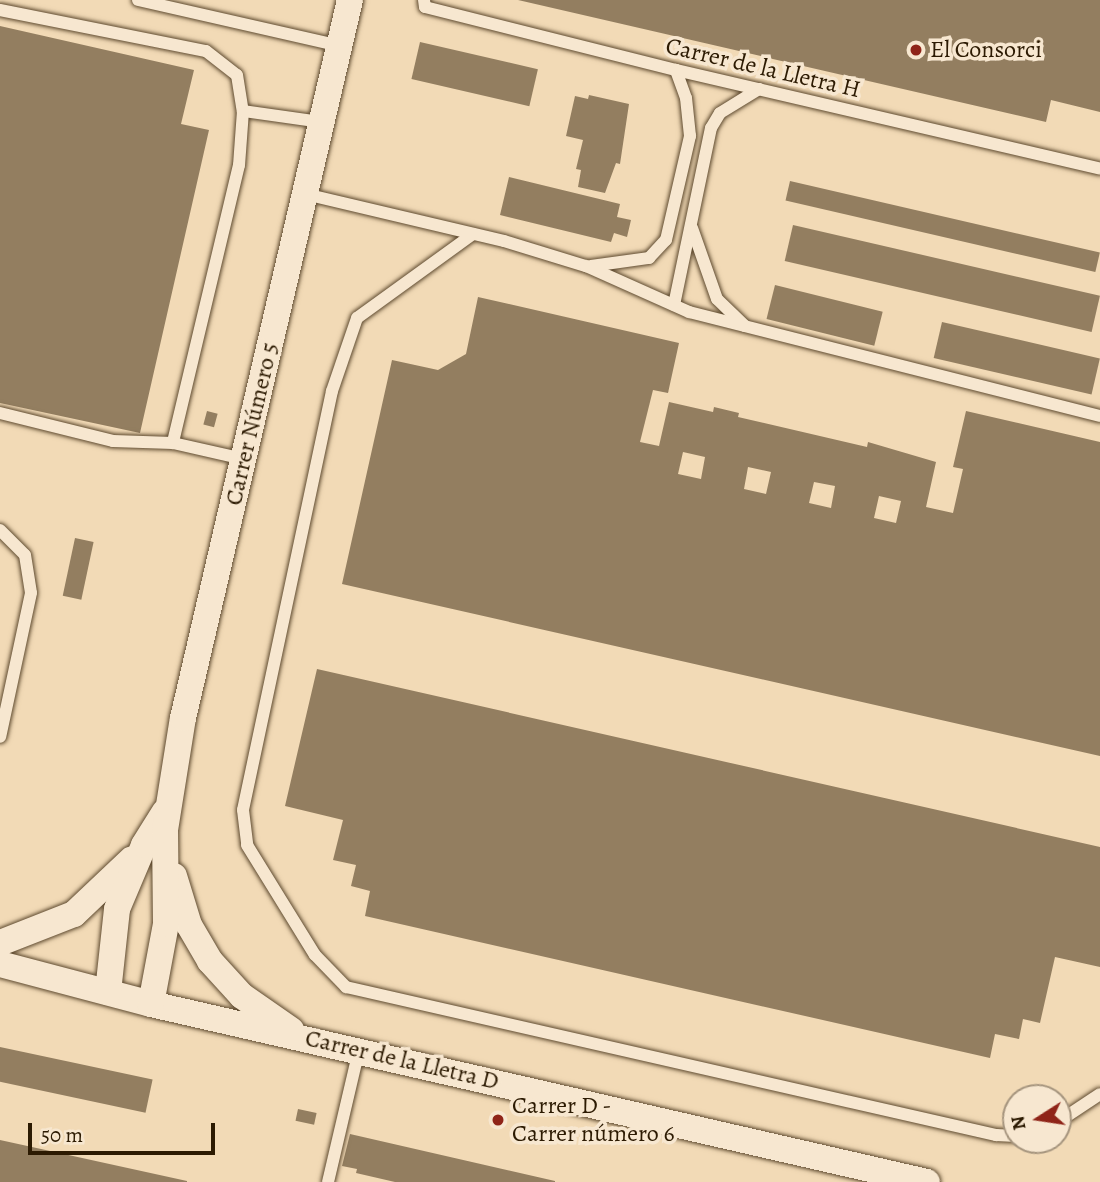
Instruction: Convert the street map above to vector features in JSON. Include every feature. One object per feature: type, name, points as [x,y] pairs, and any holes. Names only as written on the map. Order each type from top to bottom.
[{"type":"street","name":"Carrer Número 5","points":[[154,848],[168,808],[183,718],[350,0]]},
{"type":"street","points":[[0,943],[74,914],[154,848]]},
{"type":"street","points":[[108,992],[117,909],[154,848]]},
{"type":"street","points":[[151,1004],[166,924],[154,848]]},
{"type":"street","points":[[154,848],[188,925],[210,961],[242,996],[301,1037]]},
{"type":"street","name":"Carrer de la Lletra D","points":[[0,964],[151,1004],[927,1182]]},
{"type":"lane","points":[[138,0],[340,46]]},
{"type":"lane","name":"Carrer de la Lletra H","points":[[424,0],[425,7],[676,70],[1100,169]]},
{"type":"lane","points":[[0,10],[206,51],[237,75],[243,111],[239,166],[173,443]]},
{"type":"lane","points":[[586,266],[649,258],[666,240],[690,136],[686,98],[676,70]]},
{"type":"lane","points":[[674,305],[711,128],[720,113],[759,89]]},
{"type":"lane","points":[[243,111],[321,122]]},
{"type":"lane","points":[[306,194],[472,234],[586,266],[674,305],[745,326],[1100,416]]},
{"type":"lane","points":[[691,223],[717,299],[745,326]]},
{"type":"lane","points":[[472,234],[357,318],[332,391],[243,810],[247,845],[254,857],[315,955],[346,987],[1002,1135]]},
{"type":"lane","points":[[0,413],[113,441],[173,443],[245,459]]},
{"type":"lane","points":[[0,530],[24,555],[30,593],[0,737]]},
{"type":"lane","points":[[328,1182],[359,1050]]},
{"type":"lane","points":[[1072,1113],[1100,1094]]},
{"type":"building","name":"El Consorci","points":[[518,0],[1100,0],[1100,112],[1051,100],[1046,122]]},
{"type":"building","points":[[0,26],[194,70],[181,124],[209,130],[140,433],[0,403]]},
{"type":"building","points":[[420,42],[538,69],[529,106],[411,79]]},
{"type":"building","points":[[589,95],[629,104],[620,164],[616,163],[605,193],[578,187],[581,170],[576,169],[583,140],[566,136],[575,96],[588,99]]},
{"type":"building","points":[[509,177],[620,204],[617,217],[631,220],[627,237],[614,233],[611,242],[500,215]]},
{"type":"building","points":[[790,181],[1100,253],[1095,272],[786,200]]},
{"type":"building","points":[[793,225],[1100,296],[1092,332],[785,261]]},
{"type":"building","points":[[775,285],[883,312],[874,346],[767,319]]},
{"type":"building","points":[[478,297],[679,343],[668,393],[653,390],[640,442],[659,446],[669,402],[713,412],[714,407],[739,413],[738,417],[867,447],[868,442],[936,462],[926,507],[953,513],[963,469],[953,467],[966,411],[1100,442],[1100,756],[342,584],[392,360],[438,370],[466,354]],"holes":[[[683,452],[705,457],[701,479],[678,474]],[[748,467],[771,472],[766,494],[744,489]],[[814,482],[835,486],[831,508],[809,503]],[[879,496],[901,501],[896,523],[874,518]]]},
{"type":"building","points":[[942,322],[1100,358],[1092,394],[934,358]]},
{"type":"building","points":[[207,411],[218,414],[214,427],[203,425]]},
{"type":"building","points":[[75,538],[94,542],[81,600],[63,596]]},
{"type":"building","points":[[317,669],[1100,847],[1100,967],[1055,957],[1040,1023],[1023,1019],[1019,1039],[995,1034],[990,1058],[365,916],[370,891],[351,886],[356,865],[333,860],[343,820],[285,806]]},
{"type":"building","points":[[0,1047],[153,1079],[146,1113],[0,1082]]},
{"type":"building","points":[[298,1109],[317,1113],[314,1125],[296,1121]]},
{"type":"building","points":[[350,1134],[555,1182],[395,1182],[356,1173],[357,1169],[342,1166]]},
{"type":"building","points":[[0,1140],[187,1181],[187,1182],[0,1182]]},
{"type":"place","name":"El Consorci","points":[[916,50]]},
{"type":"place","name":"Carrer D - Carrer número 6","points":[[498,1120]]}]
